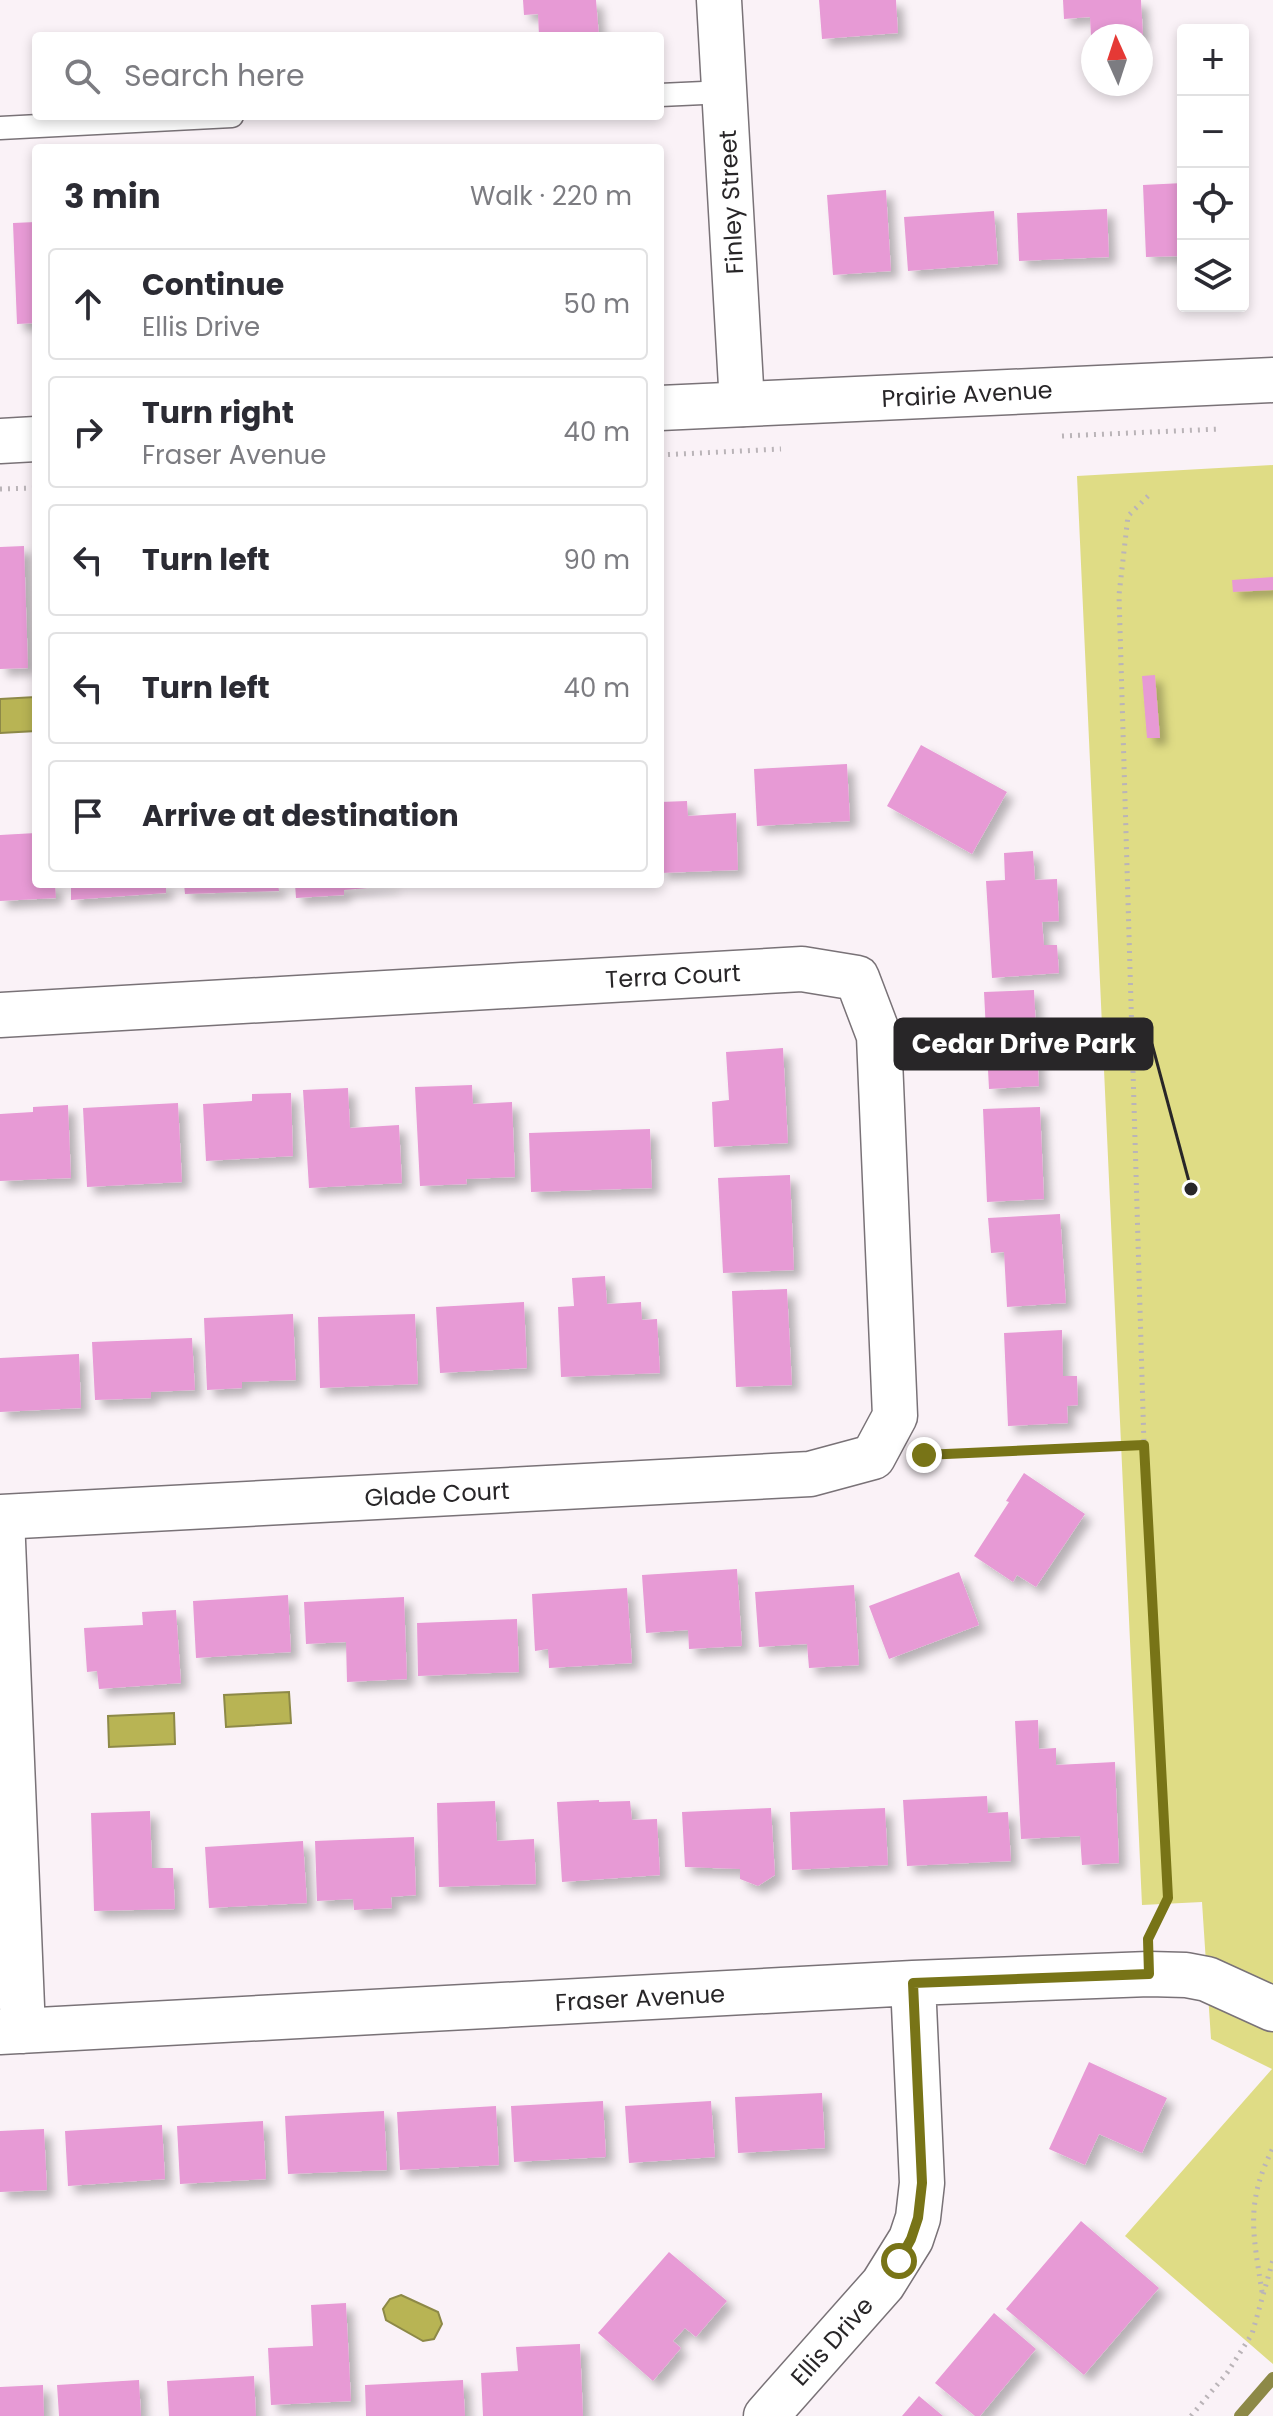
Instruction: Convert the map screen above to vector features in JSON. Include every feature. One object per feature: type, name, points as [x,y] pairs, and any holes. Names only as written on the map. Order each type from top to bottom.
[{"type":"street","name":"Finley Street","points":[[719,0],[742,404]]},
{"type":"street","name":"Prairie Avenue","points":[[664,408],[1273,380]]},
{"type":"street","points":[[0,441],[32,439]]},
{"type":"street","name":"Terra Court","points":[[0,1015],[802,969],[857,978],[879,1036],[895,1416],[873,1457]]},
{"type":"street","name":"Glade Court","points":[[1,1517],[810,1474],[873,1457]]},
{"type":"street","points":[[1,1517],[11,2031]]},
{"type":"street","name":"Fraser Avenue","points":[[11,2031],[913,1983],[1149,1974],[1207,1979],[1273,2009]]},
{"type":"street","name":"Ellis Drive","points":[[766,2416],[883,2284],[911,2239],[918,2218],[922,2183],[913,1983]]},
{"type":"lane","points":[[664,95],[725,92]]},
{"type":"lane","points":[[0,128],[155,120]]},
{"type":"path","points":[[0,489],[32,488]]},
{"type":"path","points":[[1148,496],[1128,516],[1119,595],[1144,1445],[1168,1898],[1148,1939],[1149,1974]]},
{"type":"path","points":[[873,1457],[1144,1445]]},
{"type":"path","points":[[1262,2297],[1253,2219],[1254,2195],[1273,2148]]},
{"type":"path","points":[[1191,2416],[1227,2373],[1252,2334],[1273,2260]]},
{"type":"shaded area","points":[[1273,465],[1273,2364],[1125,2236],[1272,2069],[1211,2039],[1202,1902],[1142,1905],[1077,476]]},
{"type":"shaded area","points":[[32,697],[32,731],[0,733],[0,699]]},
{"type":"shaded area","points":[[289,1692],[291,1723],[226,1727],[224,1695]]},
{"type":"shaded area","points":[[174,1713],[175,1744],[109,1747],[108,1716]]},
{"type":"shaded area","points":[[401,2295],[438,2312],[442,2324],[434,2339],[423,2341],[386,2320],[383,2309],[390,2299]]},
{"type":"building","points":[[523,0],[596,0],[599,32],[539,32],[538,14],[524,15]]},
{"type":"building","points":[[819,0],[896,0],[898,33],[822,39]]},
{"type":"building","points":[[1063,0],[1141,0],[1142,24],[1090,24],[1090,17],[1064,19]]},
{"type":"building","points":[[1177,183],[1177,256],[1146,257],[1143,185]]},
{"type":"building","points":[[886,190],[891,271],[833,275],[827,195]]},
{"type":"building","points":[[1107,209],[1109,257],[1019,261],[1017,213]]},
{"type":"building","points":[[994,211],[998,264],[908,271],[904,217]]},
{"type":"building","points":[[32,222],[32,323],[17,324],[13,223]]},
{"type":"building","points":[[24,546],[28,668],[0,669],[0,547]]},
{"type":"building","points":[[1273,577],[1273,590],[1233,592],[1232,580]]},
{"type":"building","points":[[1155,675],[1160,738],[1147,738],[1142,676]]},
{"type":"building","points":[[921,745],[1007,792],[972,854],[887,806]]},
{"type":"building","points":[[847,764],[850,821],[757,826],[754,769]]},
{"type":"building","points":[[687,801],[688,816],[736,813],[738,870],[664,873],[664,802]]},
{"type":"building","points":[[32,833],[32,888],[55,888],[56,898],[0,901],[0,835]]},
{"type":"building","points":[[1033,851],[1035,880],[1057,879],[1059,921],[1042,922],[1044,945],[1057,945],[1059,973],[992,978],[986,881],[1005,880],[1004,853]]},
{"type":"building","points":[[71,888],[166,888],[166,893],[71,900]]},
{"type":"building","points":[[184,888],[279,888],[279,891],[185,894]]},
{"type":"building","points":[[295,888],[368,888],[344,890],[344,895],[296,898]]},
{"type":"building","points":[[1034,990],[1039,1086],[989,1089],[984,992]]},
{"type":"building","points":[[783,1048],[788,1143],[714,1147],[712,1102],[729,1100],[726,1052]]},
{"type":"building","points":[[472,1085],[473,1104],[512,1102],[515,1177],[466,1179],[467,1184],[420,1186],[415,1087]]},
{"type":"building","points":[[348,1088],[350,1128],[399,1125],[402,1183],[309,1188],[303,1090]]},
{"type":"building","points":[[291,1093],[293,1156],[206,1161],[203,1104],[252,1101],[252,1094]]},
{"type":"building","points":[[178,1103],[182,1182],[87,1187],[83,1108]]},
{"type":"building","points":[[68,1105],[71,1178],[0,1181],[0,1114],[33,1112],[33,1107]]},
{"type":"building","points":[[1040,1107],[1044,1199],[987,1202],[983,1109]]},
{"type":"building","points":[[650,1129],[652,1188],[531,1192],[529,1133]]},
{"type":"building","points":[[790,1175],[794,1270],[723,1273],[718,1178]]},
{"type":"building","points":[[1060,1214],[1066,1303],[1007,1307],[1004,1252],[991,1253],[988,1218]]},
{"type":"building","points":[[605,1276],[607,1304],[641,1302],[642,1320],[657,1319],[660,1373],[561,1377],[558,1307],[574,1306],[572,1278]]},
{"type":"building","points":[[787,1289],[792,1385],[736,1387],[732,1291]]},
{"type":"building","points":[[524,1302],[527,1368],[440,1373],[436,1307]]},
{"type":"building","points":[[293,1314],[296,1380],[242,1382],[242,1388],[207,1390],[204,1318]]},
{"type":"building","points":[[415,1314],[418,1384],[320,1388],[318,1317]]},
{"type":"building","points":[[1062,1330],[1063,1376],[1077,1376],[1078,1405],[1067,1406],[1068,1423],[1008,1426],[1004,1333]]},
{"type":"building","points":[[192,1338],[195,1390],[151,1392],[151,1398],[95,1400],[92,1342]]},
{"type":"building","points":[[79,1354],[81,1408],[0,1412],[0,1358]]},
{"type":"building","points":[[1024,1473],[1085,1514],[1036,1587],[1017,1575],[1013,1582],[974,1556]]},
{"type":"building","points":[[737,1569],[742,1646],[689,1649],[688,1630],[646,1633],[642,1575]]},
{"type":"building","points":[[959,1572],[979,1625],[889,1659],[869,1606]]},
{"type":"building","points":[[854,1585],[859,1665],[809,1668],[807,1644],[759,1647],[755,1592]]},
{"type":"building","points":[[627,1588],[632,1663],[549,1668],[548,1649],[535,1651],[532,1594]]},
{"type":"building","points":[[288,1595],[291,1652],[196,1658],[193,1601]]},
{"type":"building","points":[[404,1597],[407,1679],[347,1682],[346,1642],[306,1644],[304,1602]]},
{"type":"building","points":[[176,1610],[181,1683],[99,1689],[97,1671],[87,1672],[84,1628],[143,1625],[142,1612]]},
{"type":"building","points":[[517,1619],[519,1672],[418,1676],[417,1623]]},
{"type":"building","points":[[1038,1720],[1039,1749],[1056,1748],[1056,1765],[1115,1762],[1119,1863],[1082,1865],[1080,1836],[1021,1839],[1015,1721]]},
{"type":"building","points":[[987,1796],[988,1813],[1008,1812],[1011,1861],[907,1866],[903,1800]]},
{"type":"building","points":[[495,1801],[497,1841],[534,1839],[536,1884],[439,1887],[437,1803]]},
{"type":"building","points":[[630,1801],[632,1820],[657,1819],[660,1875],[562,1882],[557,1802]]},
{"type":"building","points":[[771,1808],[775,1875],[758,1886],[740,1879],[740,1869],[685,1867],[682,1812]]},
{"type":"building","points":[[885,1808],[888,1865],[792,1870],[790,1812]]},
{"type":"building","points":[[150,1811],[152,1868],[173,1868],[175,1909],[94,1911],[91,1813]]},
{"type":"building","points":[[414,1837],[416,1895],[391,1897],[392,1908],[354,1910],[353,1899],[317,1901],[315,1841]]},
{"type":"building","points":[[303,1841],[307,1903],[209,1908],[205,1847]]},
{"type":"building","points":[[1089,2062],[1167,2098],[1142,2153],[1099,2134],[1085,2165],[1049,2149]]},
{"type":"building","points":[[822,2093],[825,2148],[738,2153],[735,2097]]},
{"type":"building","points":[[603,2101],[606,2157],[514,2162],[511,2106]]},
{"type":"building","points":[[711,2101],[715,2157],[629,2163],[625,2106]]},
{"type":"building","points":[[496,2106],[499,2165],[400,2170],[397,2112]]},
{"type":"building","points":[[384,2111],[387,2170],[288,2174],[285,2116]]},
{"type":"building","points":[[263,2121],[266,2179],[180,2184],[177,2126]]},
{"type":"building","points":[[162,2125],[165,2179],[68,2186],[65,2131]]},
{"type":"building","points":[[44,2129],[47,2190],[0,2192],[0,2131]]},
{"type":"building","points":[[1081,2221],[1159,2288],[1084,2375],[1006,2309]]},
{"type":"building","points":[[669,2252],[727,2301],[696,2337],[685,2328],[673,2341],[681,2348],[653,2381],[598,2333]]},
{"type":"building","points":[[346,2303],[351,2401],[271,2405],[268,2348],[313,2346],[311,2305]]},
{"type":"building","points":[[994,2313],[1036,2349],[980,2416],[975,2416],[935,2383]]},
{"type":"building","points":[[580,2344],[583,2416],[483,2416],[481,2373],[518,2371],[516,2347]]},
{"type":"building","points":[[254,2376],[256,2416],[169,2416],[167,2381]]},
{"type":"building","points":[[139,2380],[141,2416],[59,2416],[57,2385]]},
{"type":"building","points":[[463,2380],[465,2416],[366,2416],[365,2385]]},
{"type":"building","points":[[43,2385],[44,2416],[0,2416],[0,2387]]},
{"type":"building","points":[[919,2396],[943,2416],[902,2416]]},
{"type":"waterway","points":[[1240,2416],[1273,2378]]},
{"type":"place","name":"Cedar Drive Park","points":[[1191,1189]]},
{"type":"route","points":[[899,2261],[918,2218],[922,2183],[913,1983],[1149,1974],[1148,1939],[1168,1898],[1144,1445],[924,1455]]}]
